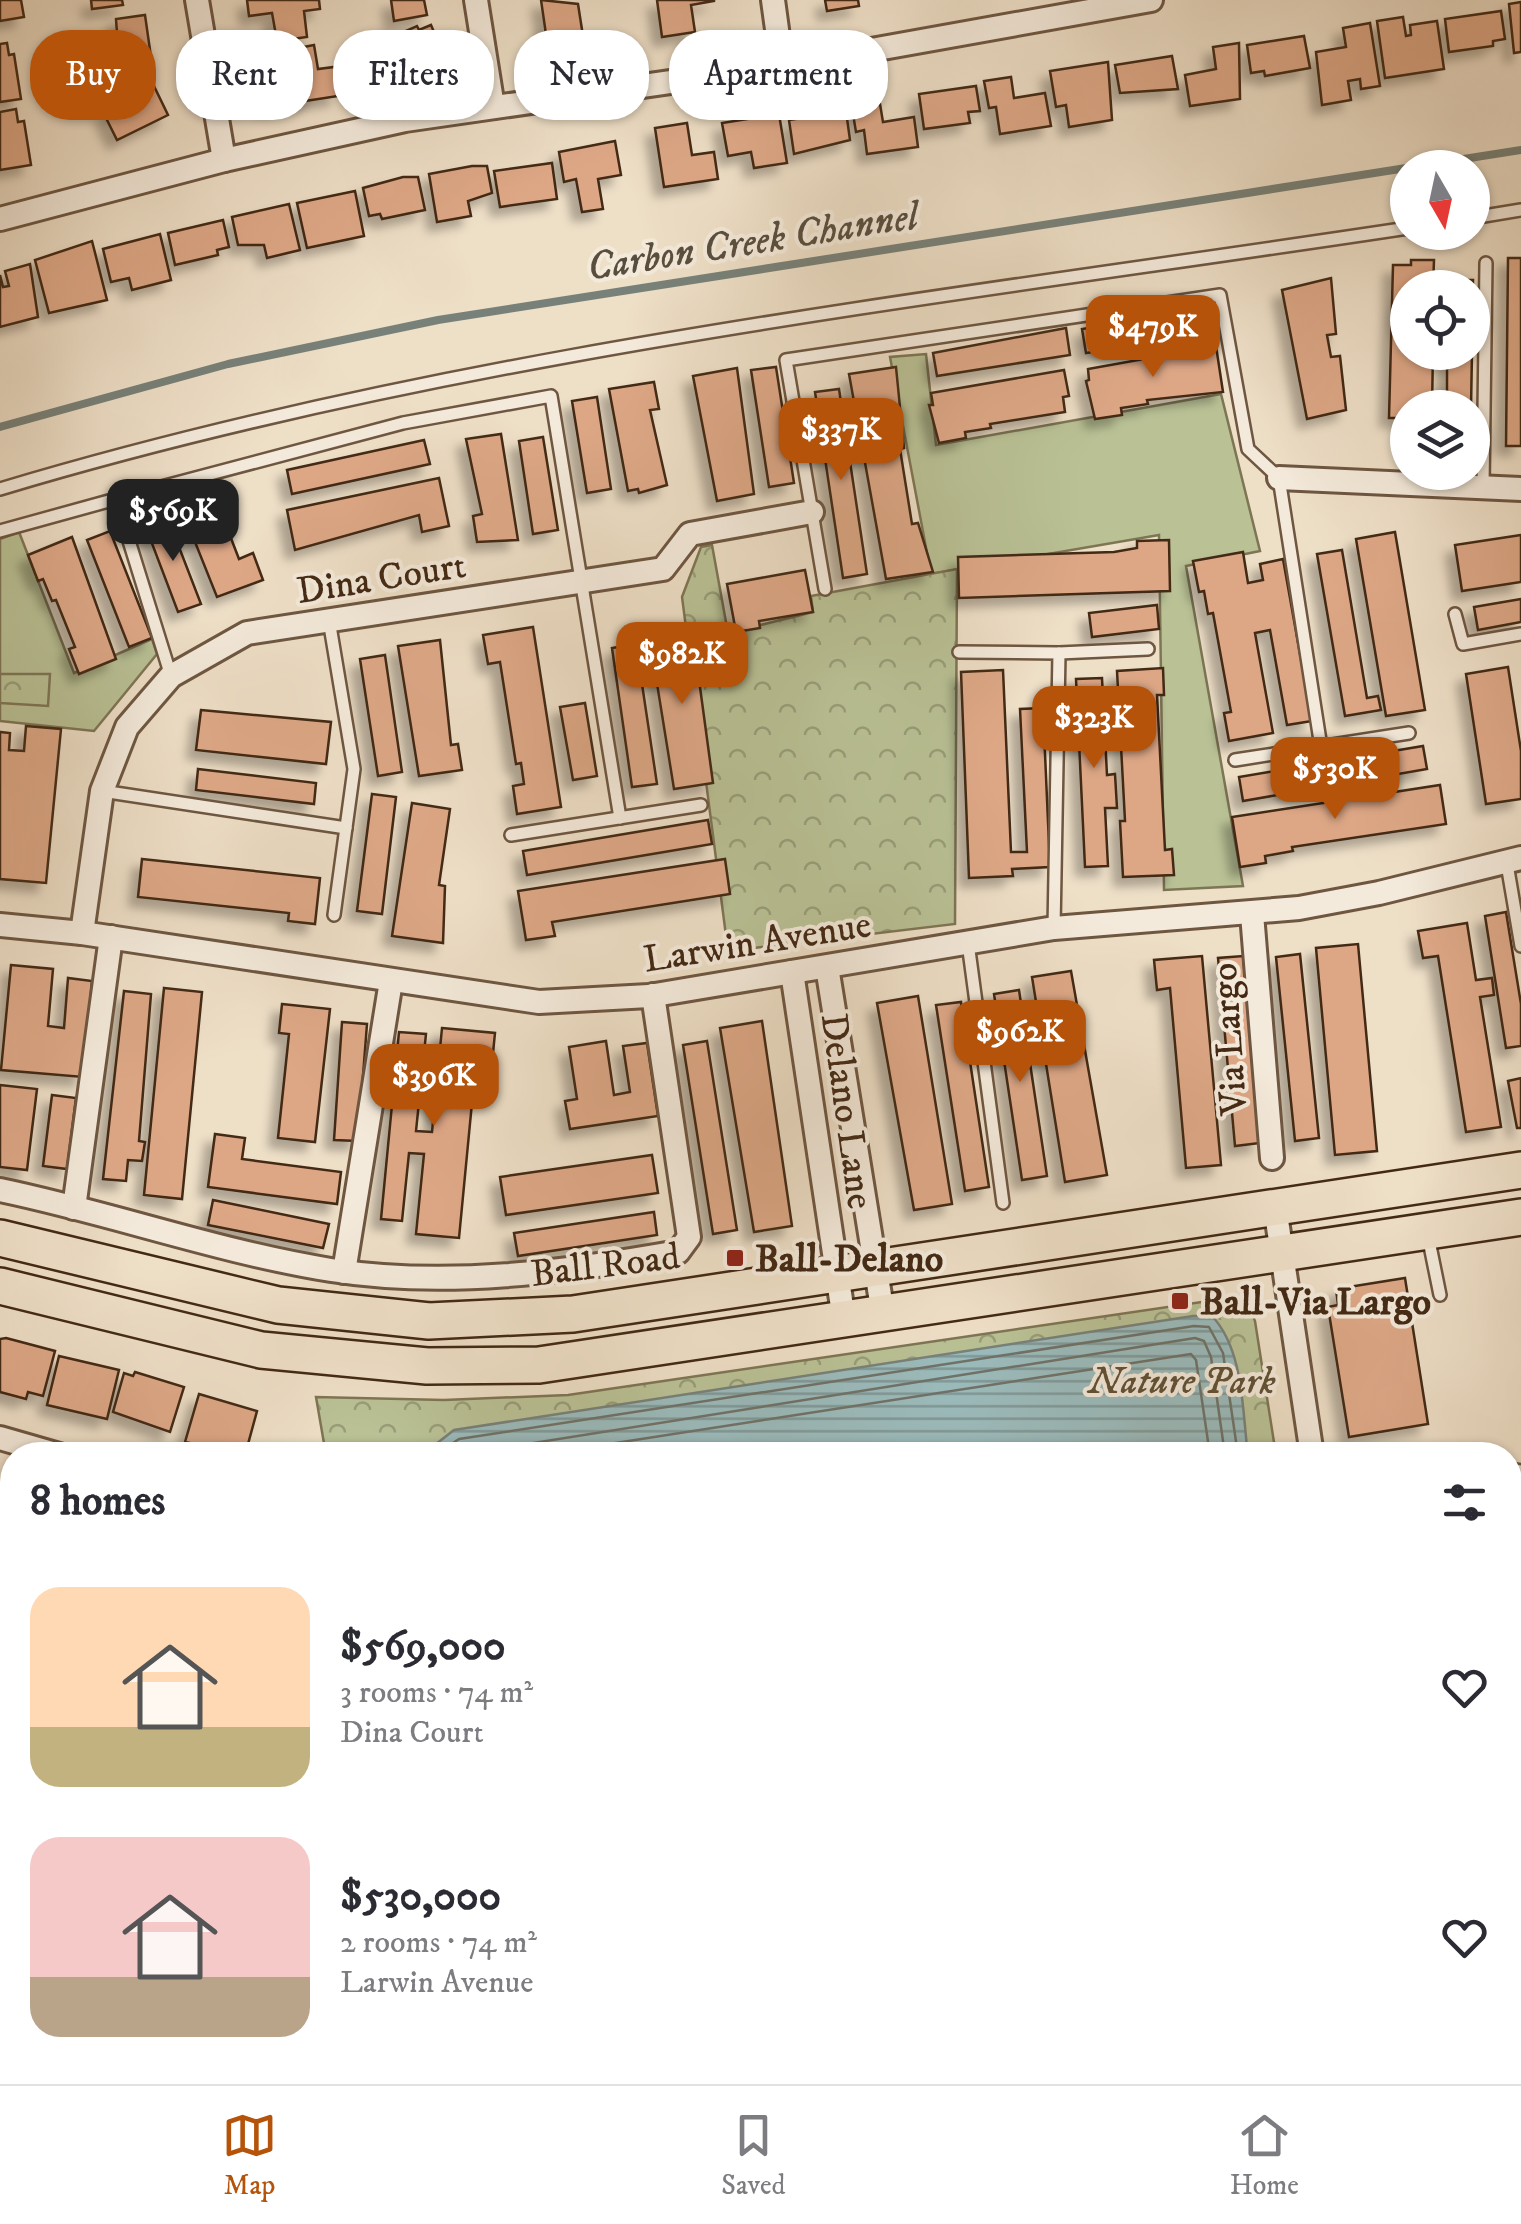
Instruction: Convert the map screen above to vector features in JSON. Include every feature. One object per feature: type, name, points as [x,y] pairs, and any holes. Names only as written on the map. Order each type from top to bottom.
[{"type":"main road","name":"Ball Road","points":[[0,1238],[186,1285],[332,1312],[471,1321],[573,1314],[1521,1170]]},
{"type":"main road","points":[[0,1286],[184,1334],[326,1360],[427,1366],[539,1365],[1521,1217]]},
{"type":"main road","points":[[326,1360],[332,1312]]},
{"type":"street","points":[[196,0],[224,160]]},
{"type":"street","points":[[476,0],[481,30]]},
{"type":"street","points":[[772,0],[777,30]]},
{"type":"street","points":[[888,43],[1054,8],[1151,0]]},
{"type":"street","points":[[494,108],[669,82]]},
{"type":"street","points":[[0,219],[224,160],[406,120]]},
{"type":"street","points":[[1279,478],[1390,482]]},
{"type":"street","points":[[1490,487],[1521,489]]},
{"type":"street","name":"Dina Court","points":[[82,933],[102,791],[127,727],[172,676],[247,633],[663,569],[690,534],[812,512]]},
{"type":"street","name":"Larwin Avenue","points":[[0,925],[111,937],[539,1002],[653,995],[1054,928],[1252,914],[1379,893],[1514,861]]},
{"type":"street","name":"Via Largo","points":[[1252,914],[1272,1158]]},
{"type":"street","points":[[74,1208],[111,937]]},
{"type":"street","name":"Delano Lane","points":[[827,967],[883,1314]]},
{"type":"street","name":"Delano Lane","points":[[792,972],[844,1320]]},
{"type":"street","points":[[344,1272],[391,981]]},
{"type":"street","points":[[0,1190],[251,1255],[344,1272],[443,1277],[571,1271],[678,1252],[689,1236],[653,995]]},
{"type":"street","points":[[1275,1207],[1310,1442]]},
{"type":"lane","points":[[1490,215],[1521,210]]},
{"type":"lane","points":[[0,489],[386,393],[568,356],[1390,231]]},
{"type":"lane","points":[[1484,390],[1486,263]]},
{"type":"lane","points":[[825,589],[786,360],[1220,295],[1248,449],[1279,478],[1321,747]]},
{"type":"lane","points":[[0,531],[403,424],[551,396],[620,818]]},
{"type":"lane","points":[[116,500],[172,676]]},
{"type":"lane","points":[[1456,614],[1463,644],[1521,634]]},
{"type":"lane","points":[[330,620],[354,769],[334,915]]},
{"type":"lane","points":[[958,652],[1148,649]]},
{"type":"lane","points":[[1054,928],[1058,653]]},
{"type":"lane","points":[[1236,760],[1410,733]]},
{"type":"lane","points":[[102,791],[346,828]]},
{"type":"lane","points":[[512,835],[701,805]]},
{"type":"lane","points":[[1514,861],[1521,946]]},
{"type":"lane","points":[[968,943],[1004,1204]]},
{"type":"lane","points":[[1428,1232],[1440,1295]]},
{"type":"green space","points":[[926,354],[936,445],[1221,394],[1260,551],[1186,566],[1243,886],[1164,890],[1159,535],[931,574],[890,357]]},
{"type":"green space","points":[[19,532],[74,673],[152,639],[157,654],[94,731],[0,721],[0,539]]},
{"type":"green space","points":[[712,545],[728,633],[813,612],[811,596],[957,569],[955,924],[728,951],[682,597],[701,547]]},
{"type":"green space","points":[[0,674],[50,674],[48,706],[0,703]]},
{"type":"green space","name":"Nature Park","points":[[1229,1298],[1247,1303],[1255,1321],[1274,1442],[324,1442],[316,1397],[444,1400],[568,1395]]},
{"type":"water","name":"Nature Park","points":[[1212,1316],[1236,1363],[1247,1442],[439,1442],[454,1430]]},
{"type":"building","points":[[0,0],[21,0],[24,17],[0,21]]},
{"type":"building","points":[[91,0],[122,0],[123,5],[92,9]]},
{"type":"building","points":[[247,0],[319,0],[320,9],[304,11],[306,30],[275,30],[272,13],[249,16]]},
{"type":"building","points":[[391,0],[424,0],[427,15],[394,21]]},
{"type":"building","points":[[541,0],[578,4],[582,30],[545,30]]},
{"type":"building","points":[[657,0],[714,0],[691,5],[695,30],[669,30],[669,36],[662,37]]},
{"type":"building","points":[[825,0],[858,0],[859,6],[827,11]]},
{"type":"building","points":[[1521,2],[1521,52],[1514,53],[1509,4]]},
{"type":"building","points":[[1501,11],[1505,39],[1493,41],[1493,46],[1449,52],[1445,19]]},
{"type":"building","points":[[145,15],[147,30],[117,30],[116,19]]},
{"type":"building","points":[[1403,17],[1406,36],[1411,35],[1410,25],[1437,21],[1444,69],[1385,78],[1377,21]]},
{"type":"building","points":[[1370,23],[1380,86],[1361,89],[1360,79],[1348,81],[1351,100],[1322,105],[1316,52],[1346,47],[1343,28]]},
{"type":"building","points":[[1304,36],[1310,68],[1265,76],[1264,71],[1251,73],[1247,45]]},
{"type":"building","points":[[7,43],[9,55],[14,54],[21,99],[0,102],[0,44]]},
{"type":"building","points":[[1239,43],[1240,99],[1190,106],[1185,75],[1216,69],[1213,47]]},
{"type":"building","points":[[313,45],[318,69],[333,67],[333,97],[313,100]]},
{"type":"building","points":[[1172,56],[1178,89],[1120,93],[1115,65]]},
{"type":"building","points":[[1108,62],[1112,120],[1069,127],[1066,105],[1056,107],[1050,71]]},
{"type":"building","points":[[1011,77],[1014,98],[1045,93],[1051,126],[1000,134],[996,107],[989,108],[984,81]]},
{"type":"building","points":[[976,86],[980,111],[968,112],[970,123],[924,129],[919,94]]},
{"type":"building","points":[[156,90],[168,115],[117,140],[107,120],[156,120]]},
{"type":"building","points":[[16,109],[18,122],[24,121],[31,165],[0,170],[0,112]]},
{"type":"building","points":[[914,117],[918,147],[867,154],[864,130],[856,132],[854,120],[883,122]]},
{"type":"building","points":[[780,120],[787,163],[754,168],[751,152],[728,156],[722,123]]},
{"type":"building","points":[[789,120],[847,120],[850,140],[794,154]]},
{"type":"building","points":[[687,123],[692,155],[714,152],[718,179],[664,187],[655,128]]},
{"type":"building","points":[[615,141],[621,175],[598,179],[603,209],[582,212],[576,179],[564,182],[559,152]]},
{"type":"building","points":[[552,163],[557,199],[500,207],[494,171]]},
{"type":"building","points":[[487,166],[492,193],[468,201],[471,216],[437,222],[429,174]]},
{"type":"building","points":[[418,177],[425,210],[382,219],[380,214],[369,216],[363,188]]},
{"type":"building","points":[[355,191],[364,236],[307,248],[297,203]]},
{"type":"building","points":[[289,204],[300,250],[267,258],[264,245],[238,245],[232,217]]},
{"type":"building","points":[[223,220],[229,247],[217,250],[218,255],[175,265],[168,233]]},
{"type":"building","points":[[160,234],[171,280],[132,290],[129,278],[111,282],[103,249]]},
{"type":"building","points":[[92,241],[107,300],[49,313],[35,260]]},
{"type":"building","points":[[1508,258],[1521,258],[1521,446],[1506,446]]},
{"type":"building","points":[[1411,260],[1434,260],[1434,270],[1393,270],[1393,265],[1411,265]]},
{"type":"building","points":[[30,264],[38,317],[0,327],[0,275],[3,287],[9,286],[5,271]]},
{"type":"building","points":[[1331,278],[1336,334],[1327,335],[1331,357],[1340,356],[1346,410],[1307,419],[1282,290]]},
{"type":"building","points":[[1198,311],[1202,335],[1086,353],[1082,329]]},
{"type":"building","points":[[1066,328],[1070,355],[937,376],[933,353]]},
{"type":"building","points":[[1216,346],[1223,392],[1147,400],[1148,404],[1121,408],[1122,415],[1095,419],[1086,381],[1088,369]]},
{"type":"building","points":[[776,367],[794,483],[769,487],[751,370]]},
{"type":"building","points":[[896,367],[904,448],[900,449],[912,524],[918,523],[933,572],[886,579],[849,374]]},
{"type":"building","points":[[737,368],[754,494],[717,501],[693,376]]},
{"type":"building","points":[[1064,370],[1069,396],[1063,397],[1065,412],[990,424],[991,428],[965,432],[966,438],[939,443],[929,405],[933,405],[931,393]]},
{"type":"building","points":[[1390,370],[1433,370],[1432,390],[1390,390],[1389,418]]},
{"type":"building","points":[[1447,370],[1472,370],[1471,390],[1447,390]]},
{"type":"building","points":[[654,382],[659,409],[650,410],[667,485],[639,493],[638,489],[628,491],[609,389]]},
{"type":"building","points":[[839,389],[867,574],[843,578],[815,392]]},
{"type":"building","points":[[597,397],[611,489],[587,493],[572,401]]},
{"type":"building","points":[[501,434],[518,540],[477,542],[473,516],[482,514],[466,439]]},
{"type":"building","points":[[543,437],[558,530],[533,534],[519,441]]},
{"type":"building","points":[[424,440],[430,464],[292,494],[287,470]]},
{"type":"building","points":[[439,478],[449,526],[422,532],[419,515],[295,550],[287,510]]},
{"type":"building","points":[[212,489],[239,559],[253,553],[263,580],[217,597],[179,502]]},
{"type":"building","points":[[167,516],[201,604],[178,612],[145,525]]},
{"type":"building","points":[[110,531],[152,638],[129,647],[87,540]]},
{"type":"building","points":[[1395,532],[1425,710],[1386,716],[1356,539]]},
{"type":"building","points":[[1521,535],[1521,582],[1462,591],[1455,545]]},
{"type":"building","points":[[72,537],[116,659],[79,674],[69,649],[75,647],[56,600],[52,601],[43,579],[38,581],[28,555]]},
{"type":"building","points":[[1169,540],[1170,591],[959,598],[958,557],[1114,552],[1137,548],[1137,541]]},
{"type":"building","points":[[1342,550],[1367,698],[1378,696],[1381,710],[1345,716],[1317,554]]},
{"type":"building","points":[[1243,552],[1248,583],[1263,580],[1260,564],[1283,559],[1312,721],[1287,725],[1270,630],[1255,633],[1273,733],[1229,741],[1224,713],[1231,712],[1213,613],[1208,614],[1204,591],[1199,592],[1193,561]]},
{"type":"building","points":[[805,570],[813,612],[759,621],[760,628],[736,632],[727,584]]},
{"type":"building","points":[[1521,599],[1521,622],[1478,630],[1474,607]]},
{"type":"building","points":[[1157,605],[1159,629],[1092,637],[1089,613]]},
{"type":"building","points":[[533,627],[561,807],[517,814],[513,786],[524,784],[521,763],[516,764],[500,662],[488,664],[483,635]]},
{"type":"building","points":[[692,628],[713,783],[674,789],[649,634]]},
{"type":"building","points":[[440,640],[451,745],[458,744],[462,770],[419,776],[398,646]]},
{"type":"building","points":[[636,644],[657,784],[632,787],[612,648]]},
{"type":"building","points":[[385,655],[402,772],[378,776],[360,659]]},
{"type":"building","points":[[1508,667],[1521,751],[1521,799],[1486,804],[1466,674]]},
{"type":"building","points":[[1163,668],[1164,695],[1157,695],[1165,850],[1172,849],[1174,875],[1123,877],[1120,821],[1125,821],[1117,671]]},
{"type":"building","points":[[1003,670],[1011,852],[1027,852],[1020,709],[1043,708],[1050,867],[1012,869],[1013,876],[969,878],[961,672]]},
{"type":"building","points":[[1102,678],[1107,775],[1115,774],[1117,808],[1105,808],[1108,866],[1085,867],[1076,679]]},
{"type":"building","points":[[585,703],[597,776],[573,780],[560,707]]},
{"type":"building","points":[[201,710],[331,722],[326,764],[196,750]]},
{"type":"building","points":[[26,726],[61,729],[46,883],[0,879],[0,732],[10,733],[9,750],[24,751]]},
{"type":"building","points":[[1423,746],[1427,769],[1243,801],[1239,777]]},
{"type":"building","points":[[198,769],[316,783],[314,804],[196,790]]},
{"type":"building","points":[[1440,785],[1446,824],[1292,847],[1293,851],[1265,856],[1266,863],[1240,867],[1232,817]]},
{"type":"building","points":[[372,794],[396,797],[382,914],[357,911]]},
{"type":"building","points":[[412,803],[450,809],[439,885],[445,886],[443,943],[392,936]]},
{"type":"building","points":[[708,820],[712,844],[527,875],[523,851]]},
{"type":"building","points":[[142,859],[320,878],[315,924],[288,921],[289,913],[138,897]]},
{"type":"building","points":[[725,859],[730,894],[552,922],[555,936],[526,940],[518,891]]},
{"type":"building","points":[[1506,912],[1521,1004],[1521,1046],[1506,1048],[1485,916]]},
{"type":"building","points":[[1467,923],[1476,980],[1492,978],[1494,995],[1480,997],[1501,1127],[1466,1132],[1438,956],[1423,958],[1418,931]]},
{"type":"building","points":[[1358,944],[1377,1151],[1335,1155],[1316,948]]},
{"type":"building","points":[[1300,954],[1319,1138],[1295,1141],[1276,957]]},
{"type":"building","points":[[1202,956],[1221,1165],[1186,1168],[1170,988],[1157,990],[1154,960]]},
{"type":"building","points":[[1243,956],[1260,1143],[1235,1146],[1218,958]]},
{"type":"building","points":[[11,965],[53,969],[48,1026],[64,1028],[68,978],[92,981],[83,1077],[1,1070]]},
{"type":"building","points":[[1071,971],[1107,1175],[1065,1182],[1032,977]]},
{"type":"building","points":[[164,988],[202,992],[182,1199],[144,1195]]},
{"type":"building","points":[[1019,990],[1047,1176],[1022,1180],[994,994]]},
{"type":"building","points":[[124,991],[151,994],[139,1141],[145,1142],[142,1161],[128,1160],[126,1181],[103,1179]]},
{"type":"building","points":[[918,996],[952,1204],[914,1210],[877,1003]]},
{"type":"building","points":[[961,1002],[989,1187],[965,1191],[936,1005]]},
{"type":"building","points":[[282,1004],[330,1009],[315,1142],[278,1138],[289,1034],[279,1033]]},
{"type":"building","points":[[762,1021],[792,1226],[754,1232],[720,1028]]},
{"type":"building","points":[[342,1022],[367,1024],[358,1141],[334,1140]]},
{"type":"building","points":[[442,1028],[495,1033],[492,1063],[476,1061],[459,1238],[416,1234],[424,1154],[409,1153],[402,1221],[381,1219],[399,1032],[426,1034],[416,1131],[432,1132]]},
{"type":"building","points":[[606,1041],[614,1095],[630,1092],[623,1046],[647,1043],[658,1116],[570,1129],[565,1101],[577,1099],[569,1047]]},
{"type":"building","points":[[707,1041],[737,1230],[713,1234],[683,1045]]},
{"type":"building","points":[[1521,1078],[1521,1128],[1517,1128],[1508,1081]]},
{"type":"building","points":[[0,1085],[37,1089],[27,1170],[0,1167]]},
{"type":"building","points":[[52,1095],[76,1098],[67,1169],[43,1166]]},
{"type":"building","points":[[215,1134],[245,1138],[242,1159],[341,1172],[337,1204],[208,1187]]},
{"type":"building","points":[[652,1155],[658,1193],[506,1215],[500,1177]]},
{"type":"building","points":[[213,1200],[329,1224],[323,1248],[208,1225]]},
{"type":"building","points":[[654,1212],[657,1235],[518,1256],[514,1233]]},
{"type":"building","points":[[1405,1278],[1428,1424],[1349,1437],[1328,1307],[1338,1305],[1336,1289]]},
{"type":"building","points":[[0,1339],[55,1351],[43,1396],[28,1392],[26,1399],[0,1392]]},
{"type":"building","points":[[59,1356],[119,1370],[107,1419],[47,1405]]},
{"type":"building","points":[[135,1372],[184,1387],[170,1432],[113,1412],[124,1373],[133,1376]]},
{"type":"building","points":[[199,1394],[257,1411],[249,1442],[185,1442]]},
{"type":"waterway","name":"Carbon Creek Channel","points":[[0,427],[228,364],[438,320],[1521,150]]},
{"type":"place","name":"Ball-Delano","points":[[735,1258]]},
{"type":"place","name":"Ball-Via Largo","points":[[1180,1301]]}]
